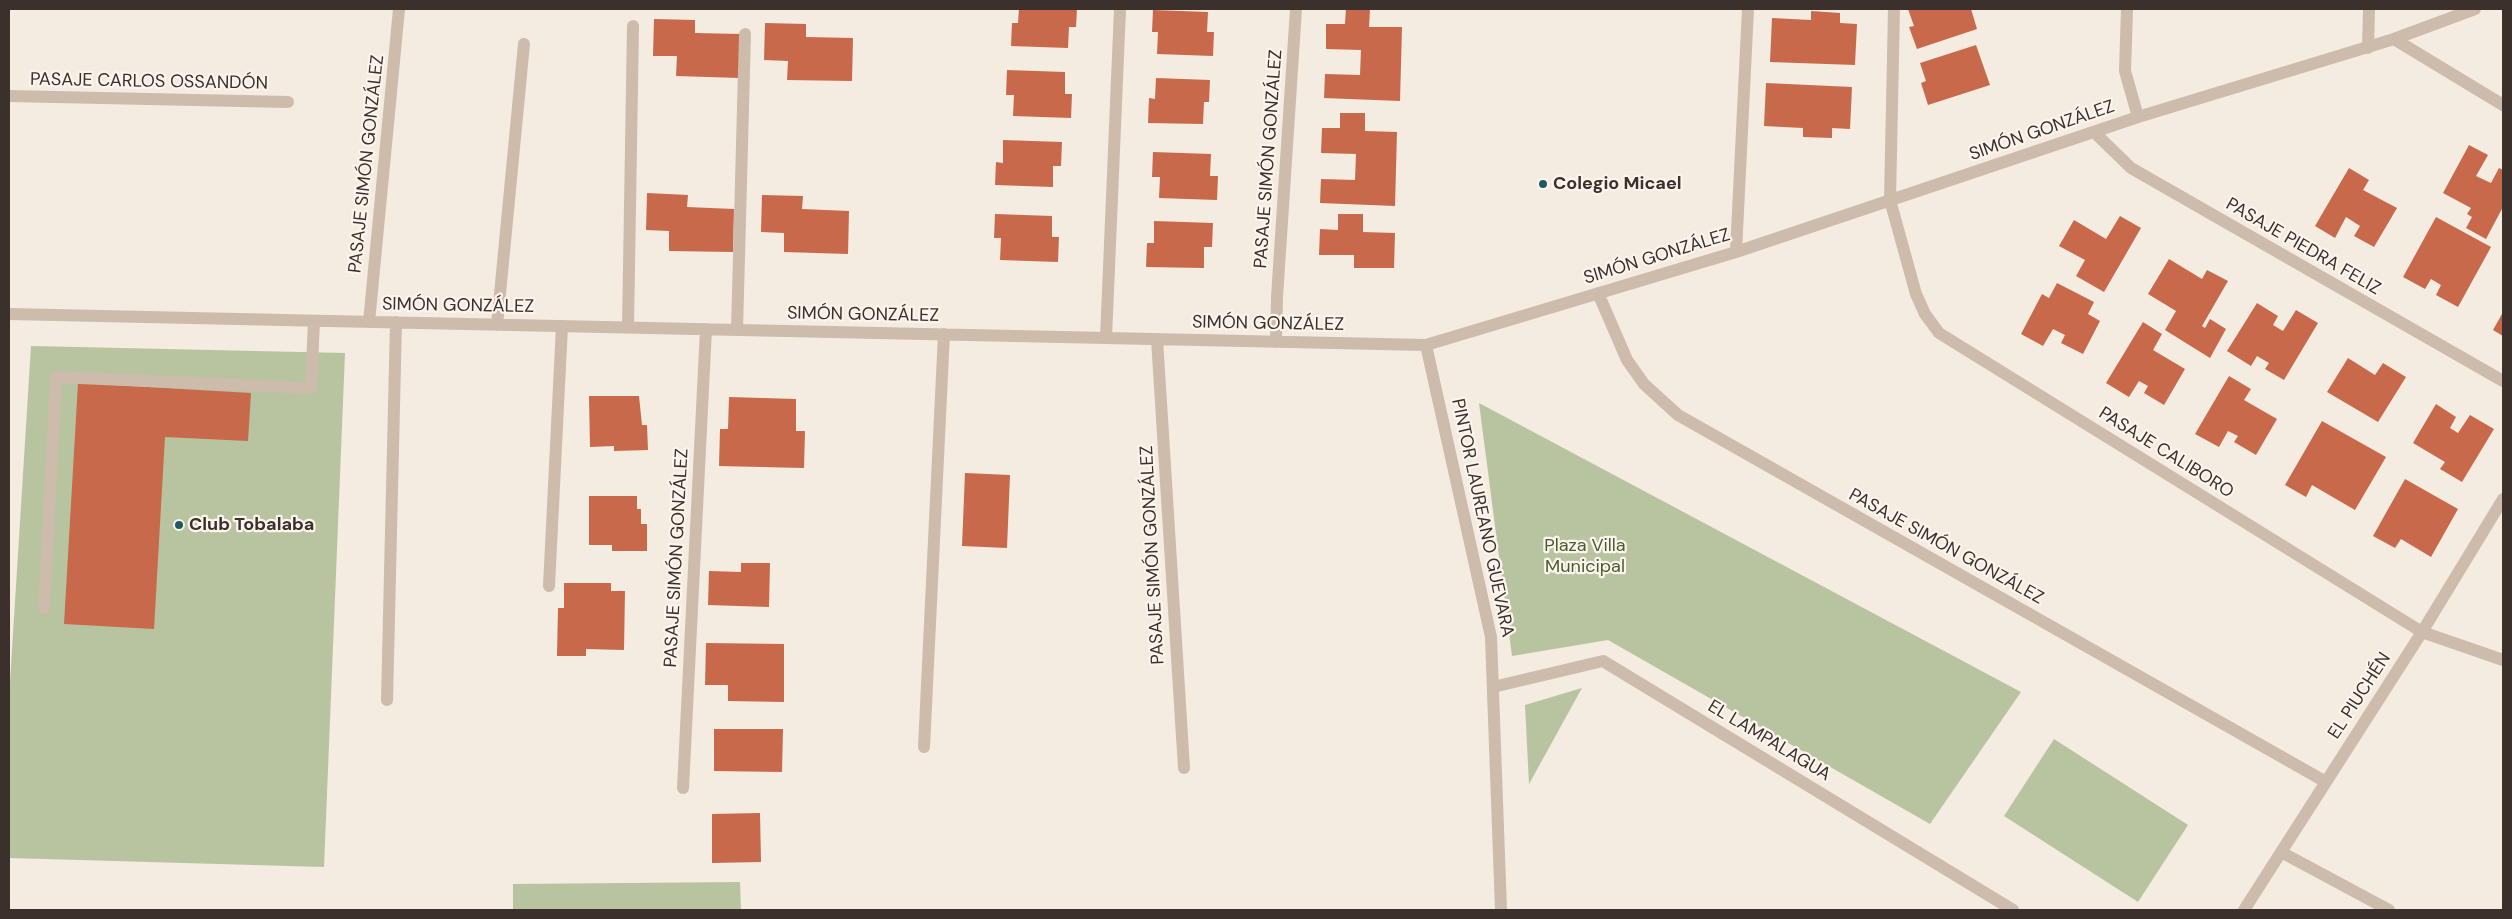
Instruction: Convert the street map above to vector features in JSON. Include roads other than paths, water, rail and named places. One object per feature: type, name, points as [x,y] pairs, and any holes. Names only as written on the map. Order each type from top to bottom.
[{"type":"street","name":"PASAJE SIMÓN GONZÁLEZ","points":[[369,322],[399,9]]},
{"type":"street","points":[[1106,338],[1120,9]]},
{"type":"street","name":"PASAJE SIMÓN GONZÁLEZ","points":[[1276,342],[1277,297],[1296,9]]},
{"type":"street","points":[[1736,252],[1748,9]]},
{"type":"street","points":[[1890,200],[1894,9]]},
{"type":"street","points":[[2127,9],[2125,71],[2138,117]]},
{"type":"street","points":[[2368,48],[2369,9]]},
{"type":"street","name":"SIMÓN GONZÁLEZ","points":[[9,314],[1426,345],[1736,252],[2138,117],[2368,48],[2475,9]]},
{"type":"street","points":[[628,327],[633,26]]},
{"type":"street","points":[[737,330],[745,34]]},
{"type":"street","points":[[2394,39],[2503,105]]},
{"type":"street","points":[[497,325],[524,44]]},
{"type":"street","name":"PASAJE CARLOS OSSANDÓN","points":[[9,96],[288,102]]},
{"type":"street","name":"PASAJE PIEDRA FELIZ","points":[[2094,132],[2130,168],[2503,381]]},
{"type":"street","name":"PASAJE CALIBORO","points":[[1890,200],[1916,294],[1925,314],[1939,333],[2422,632],[2503,660]]},
{"type":"street","name":"PASAJE SIMÓN GONZÁLEZ","points":[[1598,293],[1627,360],[1644,384],[1678,415],[2326,782]]},
{"type":"street","points":[[44,608],[56,377],[311,388],[314,321]]},
{"type":"street","points":[[387,700],[396,322]]},
{"type":"street","points":[[549,586],[562,326]]},
{"type":"street","name":"PASAJE SIMÓN GONZÁLEZ","points":[[683,788],[706,329]]},
{"type":"street","points":[[924,747],[944,334]]},
{"type":"street","name":"PASAJE SIMÓN GONZÁLEZ","points":[[1157,339],[1184,768]]},
{"type":"street","name":"PINTOR LAUREANO GUEVARA","points":[[1426,345],[1491,637],[1500,910]]},
{"type":"street","name":"EL PIUCHÉN","points":[[2244,910],[2422,632],[2503,499]]},
{"type":"street","name":"EL LAMPALAGUA","points":[[1493,687],[1603,661],[2013,910]]},
{"type":"street","points":[[2281,852],[2389,910]]},
{"type":"place","name":"Colegio Micael","points":[[1543,184]]},
{"type":"place","name":"Club Tobalaba","points":[[179,525]]},
{"type":"park label","name":"Plaza Villa Municipal","points":[[1585,556]]}]
